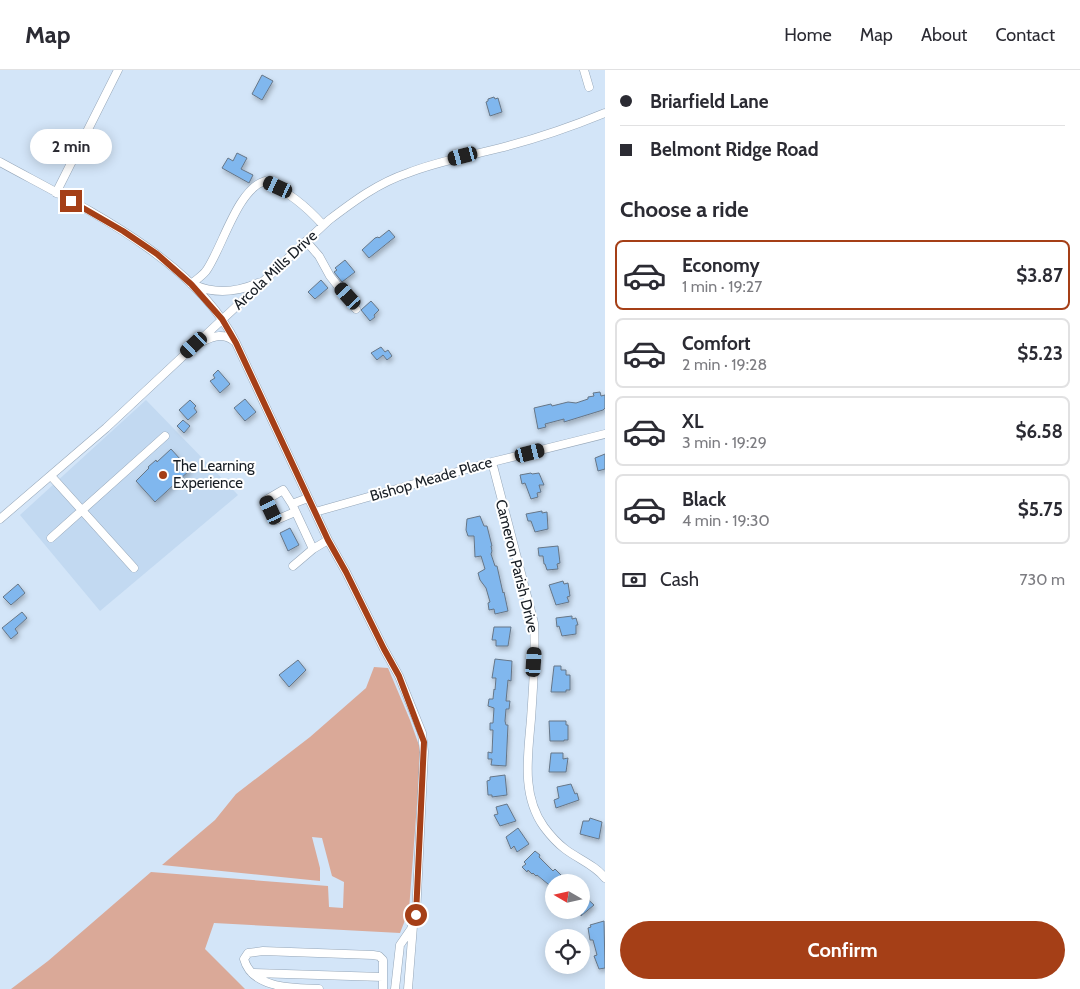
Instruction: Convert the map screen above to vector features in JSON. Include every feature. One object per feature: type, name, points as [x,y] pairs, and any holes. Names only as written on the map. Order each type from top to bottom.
[{"type":"street","points":[[56,193],[118,70]]},
{"type":"street","points":[[584,70],[589,87]]},
{"type":"street","name":"Arcola Mills Drive","points":[[0,519],[106,428],[323,225],[360,197],[380,185],[407,173],[550,134],[605,113]]},
{"type":"street","points":[[0,162],[139,241],[157,254],[191,284],[222,319],[236,343],[328,540],[399,676],[424,742],[416,907],[408,989]]},
{"type":"street","points":[[191,284],[206,272],[233,217],[257,183],[265,181],[278,187],[313,214],[323,225]]},
{"type":"street","points":[[306,241],[319,256],[330,276],[356,309]]},
{"type":"street","points":[[191,284],[208,290],[224,291],[241,289],[262,281]]},
{"type":"street","points":[[194,345],[221,335],[227,336],[236,343]]},
{"type":"street","name":"Bishop Meade Place","points":[[315,512],[492,462],[605,434]]},
{"type":"street","points":[[51,538],[165,436]]},
{"type":"street","name":"Cameron Parish Drive","points":[[492,462],[534,623],[536,644],[527,771],[531,801],[542,824],[551,836],[564,848],[604,875]]},
{"type":"street","points":[[51,476],[134,568]]},
{"type":"street","points":[[308,498],[293,508],[313,549]]},
{"type":"street","points":[[293,566],[313,549],[328,540]]},
{"type":"street","points":[[396,989],[400,945],[413,924]]},
{"type":"street","points":[[319,989],[280,987],[268,984],[246,966],[244,959],[248,953],[263,951],[379,956],[383,960],[383,989]]},
{"type":"street","points":[[252,972],[383,977]]},
{"type":"shaded area","points":[[146,400],[238,495],[100,611],[20,515]]},
{"type":"shaded area","points":[[374,667],[388,668],[421,751],[409,910],[400,933],[214,923],[205,949],[245,989],[11,989],[48,961],[151,872],[328,886],[329,907],[343,908],[344,882],[332,876],[322,838],[312,837],[320,868],[320,881],[162,865],[215,820],[236,794],[310,737],[366,688]]},
{"type":"building","points":[[262,75],[273,81],[262,100],[252,94]]},
{"type":"building","points":[[494,97],[495,99],[498,98],[502,112],[490,116],[486,102]]},
{"type":"building","points":[[237,153],[247,158],[241,169],[253,175],[249,183],[222,168],[228,158],[233,161]]},
{"type":"building","points":[[389,230],[395,237],[369,258],[362,250],[375,238],[379,238]]},
{"type":"building","points":[[345,260],[355,272],[342,282],[334,272],[337,270],[335,268]]},
{"type":"building","points":[[321,280],[328,288],[315,299],[308,292]]},
{"type":"building","points":[[371,301],[379,310],[370,321],[361,310]]},
{"type":"building","points":[[381,347],[385,352],[388,350],[392,356],[387,360],[383,355],[377,360],[371,353]]},
{"type":"building","points":[[218,370],[230,384],[220,393],[210,381],[215,378],[213,375]]},
{"type":"building","points":[[600,392],[601,396],[605,395],[605,408],[603,410],[564,422],[564,419],[545,424],[546,427],[538,429],[534,408],[551,404],[552,406],[568,402],[576,403],[594,396],[593,393]]},
{"type":"building","points":[[245,399],[256,412],[245,421],[234,408]]},
{"type":"building","points":[[190,400],[196,406],[194,408],[197,412],[188,420],[179,410]]},
{"type":"building","points":[[183,420],[190,426],[184,433],[177,426]]},
{"type":"building","name":"The Learning Experience","points":[[171,449],[190,470],[155,502],[136,481],[148,467],[156,460],[157,462]]},
{"type":"building","points":[[605,454],[605,469],[598,471],[595,458]]},
{"type":"building","points":[[539,473],[544,485],[539,485],[541,492],[537,493],[538,497],[531,499],[525,483],[522,484],[520,475]]},
{"type":"building","points":[[542,511],[542,513],[547,512],[548,529],[535,532],[526,514]]},
{"type":"building","points":[[480,516],[484,526],[487,526],[492,546],[491,554],[495,566],[497,566],[508,611],[495,614],[494,609],[489,610],[488,603],[490,602],[486,588],[480,580],[478,573],[485,569],[481,556],[475,557],[474,536],[468,536],[466,530],[467,519]]},
{"type":"building","points":[[290,528],[299,545],[288,551],[280,533]]},
{"type":"building","points":[[558,546],[560,563],[557,564],[558,569],[547,570],[543,556],[539,556],[538,548]]},
{"type":"building","points":[[563,581],[564,584],[568,583],[570,596],[567,597],[569,602],[556,605],[549,585]]},
{"type":"building","points":[[18,584],[25,593],[11,605],[3,597]]},
{"type":"building","points":[[22,612],[27,618],[15,629],[18,633],[11,639],[2,628]]},
{"type":"building","points":[[572,616],[572,619],[576,618],[578,625],[576,625],[576,634],[562,636],[559,626],[557,627],[556,618]]},
{"type":"building","points":[[494,627],[511,627],[508,646],[496,646],[496,640],[492,640]]},
{"type":"building","points":[[495,659],[512,661],[511,681],[508,680],[506,701],[510,701],[509,709],[506,709],[505,721],[506,725],[508,725],[506,766],[491,765],[492,759],[488,759],[488,752],[492,753],[493,730],[490,730],[490,723],[493,723],[494,708],[488,706],[489,699],[493,699],[495,690],[496,678],[492,678]]},
{"type":"building","points":[[298,660],[306,670],[289,687],[279,675]]},
{"type":"building","points":[[554,666],[561,666],[561,670],[566,670],[566,675],[570,675],[570,690],[566,690],[566,692],[551,692]]},
{"type":"building","points":[[549,721],[566,721],[566,725],[568,725],[568,740],[550,741]]},
{"type":"building","points":[[551,753],[563,753],[563,759],[568,758],[566,772],[549,772]]},
{"type":"building","points":[[505,775],[507,795],[492,797],[492,795],[488,795],[487,781],[490,780],[490,777]]},
{"type":"building","points":[[571,784],[579,800],[556,808],[554,800],[559,798],[557,787]]},
{"type":"building","points":[[507,804],[516,821],[500,826],[494,815],[498,814],[496,807]]},
{"type":"building","points":[[590,818],[602,822],[599,839],[580,834],[583,821],[589,821]]},
{"type":"building","points":[[518,828],[529,844],[517,852],[514,846],[511,849],[506,837]]},
{"type":"building","points":[[535,851],[553,871],[555,869],[560,874],[545,874],[545,882],[528,870],[527,872],[522,867],[526,864],[524,862]]},
{"type":"building","points":[[604,921],[605,968],[599,969],[594,956],[597,955],[593,940],[590,940],[590,929],[588,928],[591,927],[590,925]]},
{"type":"place","name":"The Learning Experience","points":[[163,475]]},
{"type":"route","points":[[71,201],[123,231],[157,254],[191,284],[227,326],[328,540],[399,676],[424,742],[416,915]]}]
